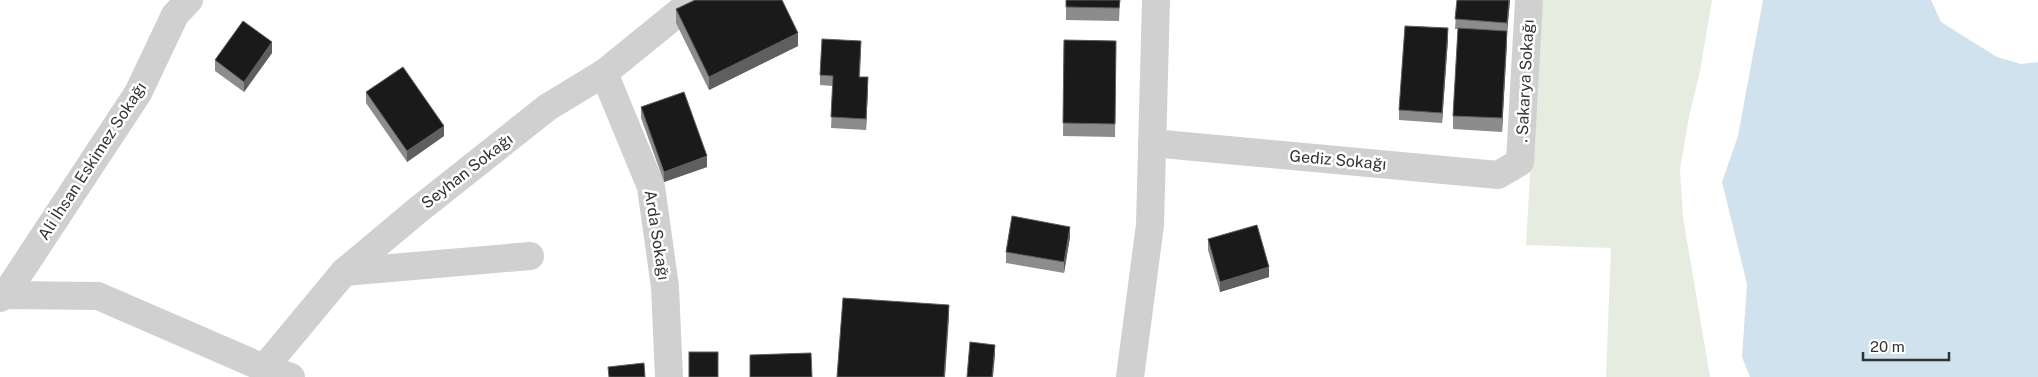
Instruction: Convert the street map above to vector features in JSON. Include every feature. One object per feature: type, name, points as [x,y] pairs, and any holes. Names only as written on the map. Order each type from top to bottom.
[{"type":"street","name":"Seyhan Sokağı","points":[[264,374],[344,272],[418,210],[548,107],[604,72],[694,0]]},
{"type":"street","points":[[1130,377],[1150,225],[1156,0]]},
{"type":"street","name":". Sakarya Sokağı","points":[[1520,162],[1529,0]]},
{"type":"street","name":"Ali İhsan Eskimez Sokağı","points":[[3,296],[138,93],[176,5]]},
{"type":"street","name":"Arda Sokağı","points":[[604,72],[651,187],[665,287],[669,377]]},
{"type":"street","name":"Gediz Sokağı","points":[[1152,143],[1498,175],[1520,162]]},
{"type":"street","points":[[344,272],[530,256]]},
{"type":"street","points":[[3,296],[98,296],[264,374],[291,377]]},
{"type":"shaded area","points":[[1540,0],[1712,0],[1680,169],[1683,217],[1710,377],[1606,377],[1611,248],[1526,245]]},
{"type":"water","points":[[1763,0],[1931,0],[1941,22],[1997,57],[2021,64],[2038,62],[2038,377],[1750,377],[1742,357],[1747,284],[1722,182],[1738,136]]},
{"type":"building","points":[[695,0],[782,0],[798,33],[709,77],[676,9]]},
{"type":"building","points":[[1066,0],[1120,0],[1119,8],[1066,7]]},
{"type":"building","points":[[1457,0],[1509,0],[1507,23],[1455,19]]},
{"type":"building","points":[[243,21],[272,42],[244,82],[215,60]]},
{"type":"building","points":[[1405,26],[1448,28],[1442,113],[1399,110]]},
{"type":"building","points":[[1458,28],[1507,31],[1502,118],[1453,116]]},
{"type":"building","points":[[822,39],[861,41],[859,77],[868,77],[866,119],[831,117],[833,76],[820,75]]},
{"type":"building","points":[[1064,40],[1116,41],[1115,124],[1063,123]]},
{"type":"building","points":[[403,67],[444,126],[407,151],[366,92]]},
{"type":"building","points":[[684,92],[707,156],[664,172],[641,107]]},
{"type":"building","points":[[1012,216],[1070,227],[1064,262],[1006,252]]},
{"type":"building","points":[[1257,225],[1269,267],[1220,282],[1208,239]]},
{"type":"building","points":[[843,298],[949,305],[944,377],[837,377]]},
{"type":"building","points":[[970,342],[995,345],[992,377],[967,377]]},
{"type":"building","points":[[689,352],[718,352],[718,377],[689,377]]},
{"type":"building","points":[[811,353],[812,377],[750,377],[750,355]]},
{"type":"building","points":[[644,363],[645,377],[609,377],[608,367]]}]
